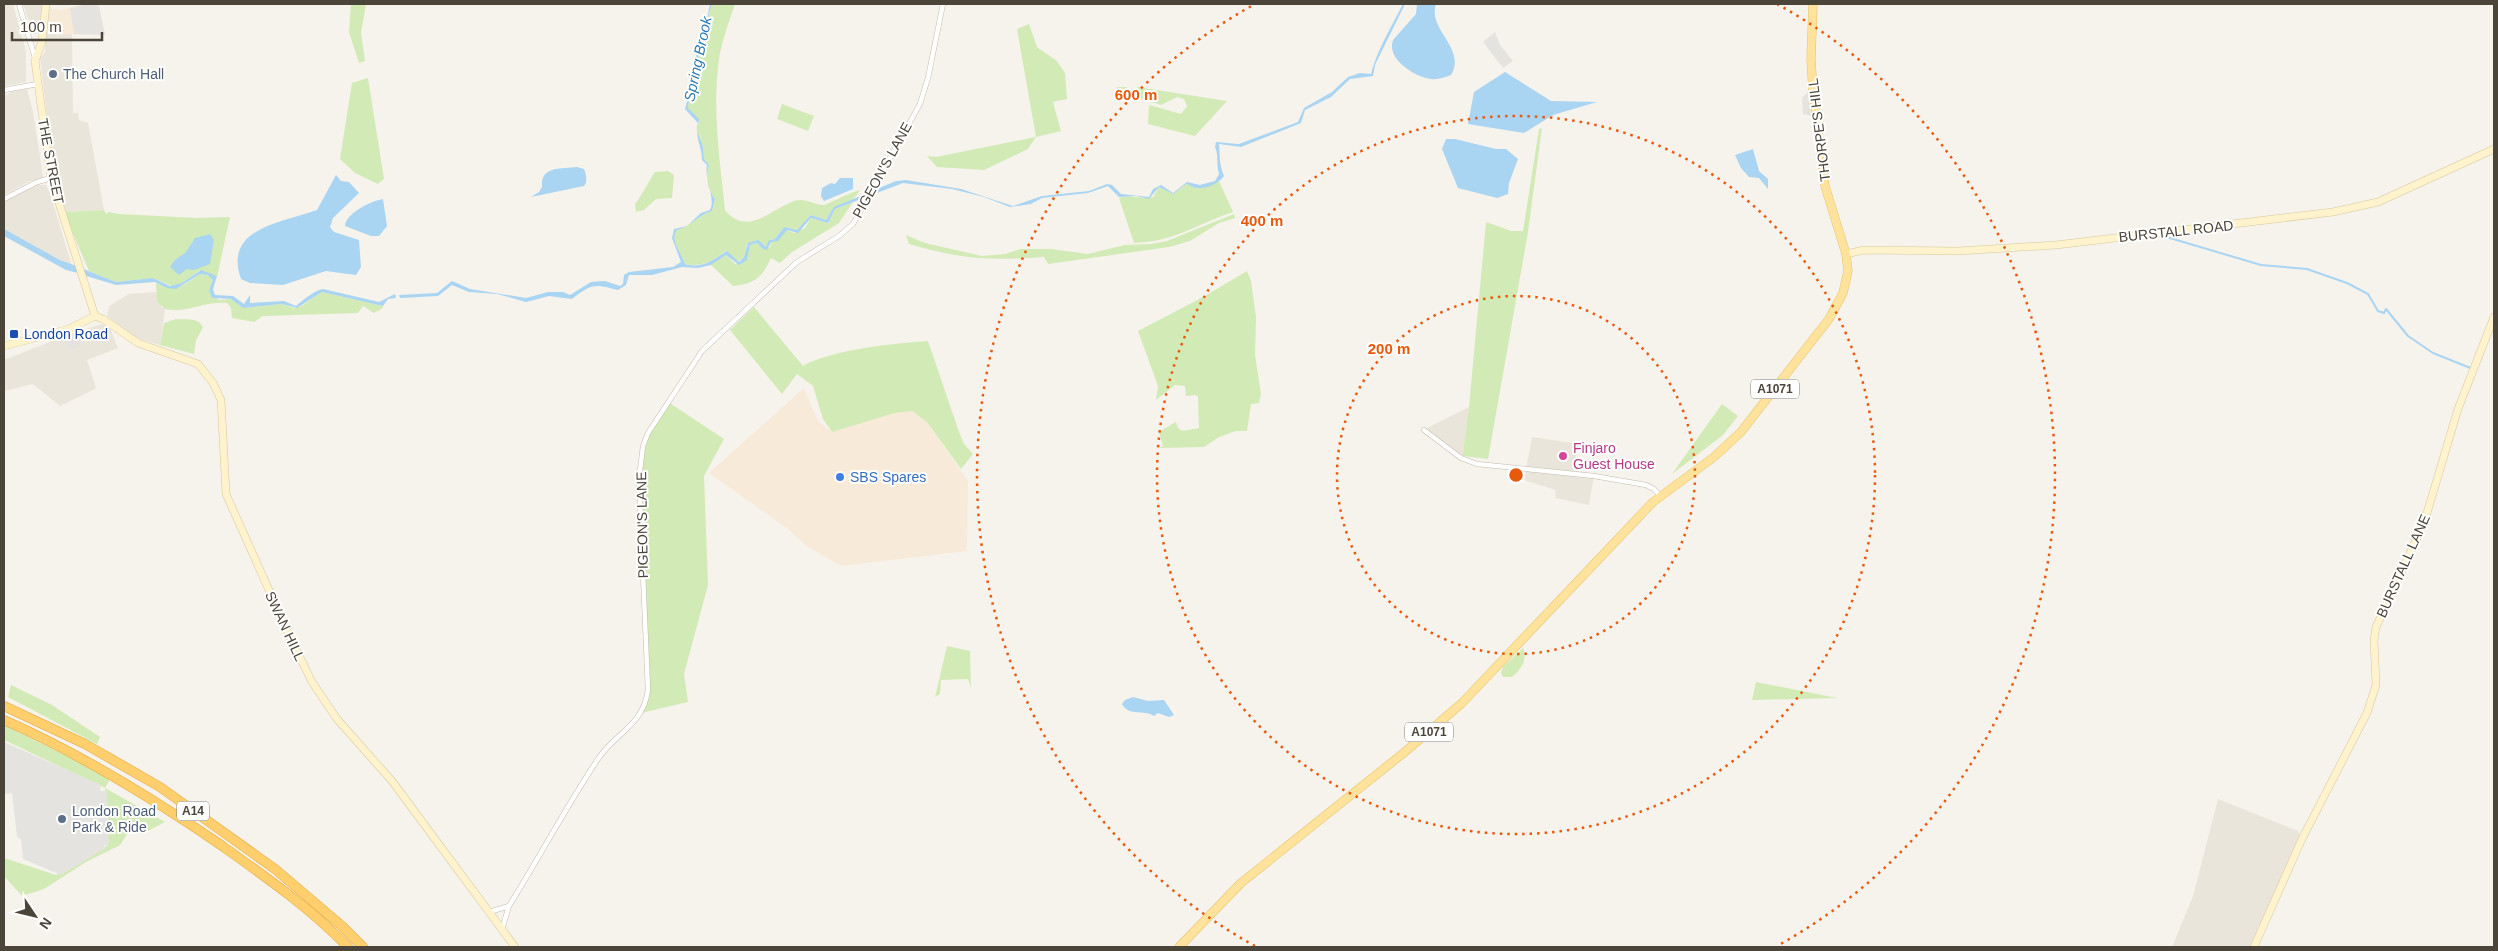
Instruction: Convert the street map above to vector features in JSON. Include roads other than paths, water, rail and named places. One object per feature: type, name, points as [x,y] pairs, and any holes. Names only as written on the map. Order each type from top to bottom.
[{"type":"highway","name":"A14","points":[[4,706],[84,744],[160,787],[274,869],[342,926],[363,947]]},
{"type":"highway","name":"A14","points":[[4,720],[83,759],[153,799],[273,882],[331,930],[348,947]]},
{"type":"main road","name":"THORPE'S HILL","points":[[1813,4],[1811,59],[1813,92],[1826,186],[1846,254]]},
{"type":"main road","name":"A1071","points":[[1179,947],[1241,883],[1406,751],[1462,703],[1660,496],[1735,438],[1817,335],[1838,304],[1843,293],[1848,270],[1846,254]]},
{"type":"street","name":"THE STREET","points":[[19,4],[36,61],[51,178],[95,316]]},
{"type":"street","points":[[36,61],[44,30],[46,4]]},
{"type":"street","name":"PIGEON'S LANE","points":[[502,929],[509,906],[597,760],[637,720],[645,705],[648,690],[639,485],[643,446],[648,433],[702,351],[797,262],[839,236],[853,224],[923,98],[943,4]]},
{"type":"street","points":[[28,31],[44,30]]},
{"type":"street","points":[[4,90],[38,84]]},
{"type":"street","name":"BURSTALL ROAD","points":[[1846,254],[1864,250],[1958,251],[2056,245],[2333,212],[2378,202],[2494,149]]},
{"type":"street","points":[[4,199],[36,182],[51,178]]},
{"type":"street","points":[[4,346],[69,328],[95,316]]},
{"type":"street","name":"SWAN HILL","points":[[95,316],[103,319],[138,343],[198,364],[213,383],[221,400],[226,494],[312,682],[337,719],[392,781],[515,947]]},
{"type":"street","name":"BURSTALL LANE","points":[[2254,947],[2302,839],[2368,713],[2376,685],[2374,640],[2378,620],[2424,523],[2458,409],[2494,317]]},
{"type":"street","points":[[1424,430],[1461,458],[1477,464],[1594,476],[1646,485],[1654,489],[1660,496]]},
{"type":"street","points":[[488,912],[509,906]]},
{"type":"water","points":[[1403,4],[1405,4],[1375,65],[1373,76],[1350,79],[1331,97],[1305,110],[1301,123],[1241,147],[1219,144],[1220,164],[1224,176],[1209,186],[1196,188],[1186,184],[1173,194],[1159,187],[1149,199],[1136,196],[1119,197],[1108,186],[1088,193],[1042,198],[1031,204],[1010,207],[984,197],[952,189],[903,183],[835,209],[828,223],[811,218],[798,233],[787,230],[778,241],[771,242],[767,250],[757,243],[750,245],[747,260],[739,265],[726,255],[711,265],[698,268],[682,267],[652,275],[629,275],[626,285],[618,290],[594,286],[584,290],[572,299],[549,296],[526,302],[497,294],[469,292],[452,285],[438,296],[400,298],[399,295],[437,293],[452,281],[470,289],[526,298],[548,292],[563,292],[570,295],[591,282],[605,281],[620,286],[623,284],[624,275],[629,272],[673,267],[681,262],[672,238],[674,229],[686,226],[677,230],[674,238],[685,264],[702,264],[727,251],[739,262],[744,257],[748,243],[758,240],[766,247],[769,240],[775,239],[784,227],[797,230],[811,215],[826,220],[834,207],[896,181],[906,180],[961,189],[1013,206],[1042,196],[1089,191],[1107,184],[1112,185],[1121,194],[1149,197],[1153,189],[1161,185],[1173,193],[1187,182],[1200,185],[1215,181],[1219,174],[1216,142],[1239,144],[1298,122],[1304,108],[1332,92],[1348,77],[1360,73],[1371,74],[1385,38]]},
{"type":"water","points":[[1417,4],[1436,4],[1437,22],[1454,56],[1455,65],[1451,75],[1436,79],[1424,78],[1403,66],[1394,54],[1393,40],[1416,14]]},
{"type":"water","name":"Spring Brook","points":[[703,34],[696,74],[688,108],[699,119],[697,132],[698,123],[685,109],[695,70],[697,45]]},
{"type":"water","points":[[1505,72],[1551,101],[1597,102],[1553,115],[1524,133],[1468,124],[1474,92]]},
{"type":"water","points":[[697,132],[703,146],[704,159],[709,165],[707,173],[707,165],[702,160]]},
{"type":"water","points":[[1446,139],[1455,139],[1496,149],[1506,149],[1518,159],[1509,183],[1508,194],[1497,198],[1458,188],[1442,149]]},
{"type":"water","points":[[1753,149],[1759,171],[1768,179],[1768,189],[1759,178],[1749,177],[1741,168],[1735,155]]},
{"type":"water","points":[[577,167],[585,171],[586,180],[584,186],[531,197],[539,192],[544,175],[548,172]]},
{"type":"water","points":[[336,175],[341,181],[349,182],[359,193],[333,218],[330,227],[334,232],[359,240],[361,267],[356,275],[326,271],[283,285],[250,283],[241,279],[238,262],[240,249],[248,238],[272,224],[317,210]]},
{"type":"water","points":[[840,178],[853,178],[853,189],[824,201],[821,196],[822,188],[831,183],[835,184]]},
{"type":"water","points":[[710,189],[715,199],[712,211],[688,225],[701,213],[710,210],[712,200]]},
{"type":"water","points":[[383,199],[387,226],[379,236],[371,236],[345,226],[346,221],[354,212],[372,202]]},
{"type":"water","points":[[4,229],[60,260],[79,267],[82,274],[66,270],[4,236]]},
{"type":"water","points":[[210,234],[214,240],[210,264],[194,270],[187,269],[179,275],[170,267],[175,260],[186,252],[195,238]]},
{"type":"water","points":[[81,268],[116,282],[153,278],[170,286],[182,283],[201,270],[217,276],[213,289],[215,295],[233,296],[244,304],[250,295],[250,303],[284,301],[296,306],[313,293],[323,289],[379,302],[395,294],[396,298],[388,299],[383,306],[322,292],[297,308],[282,304],[243,308],[231,299],[212,298],[209,290],[213,280],[208,275],[200,274],[176,289],[167,288],[155,282],[116,285],[83,275]]},
{"type":"water","points":[[1133,697],[1148,701],[1164,700],[1174,715],[1169,717],[1158,713],[1154,716],[1133,712],[1122,704],[1125,700]]},
{"type":"waterway","points":[[2163,236],[2261,265],[2307,269],[2347,283],[2368,294],[2378,311],[2384,313],[2386,309],[2408,336],[2433,353],[2473,369]]},
{"type":"place","name":"The Church Hall","points":[[53,74]]},
{"type":"place","name":"London Road","points":[[14,334]]},
{"type":"place","name":"Finjaro Guest House","points":[[1563,456]]},
{"type":"place","name":"SBS Spares","points":[[840,477]]},
{"type":"place","name":"London Road Park & Ride","points":[[62,819]]}]
